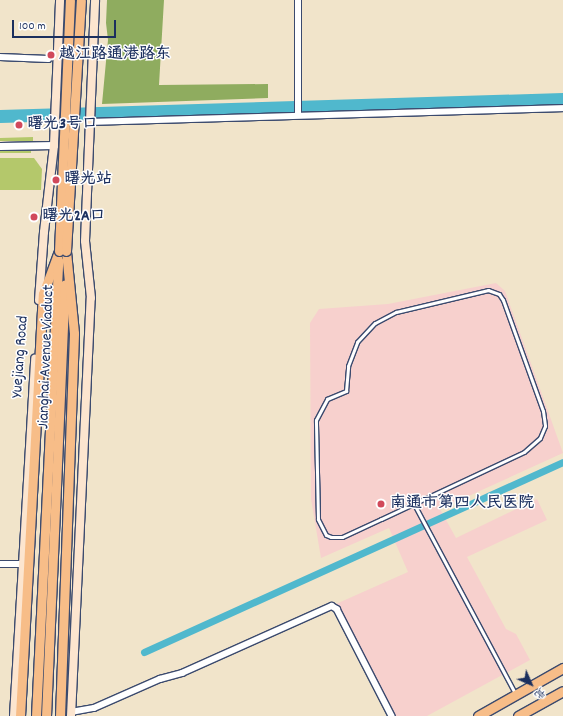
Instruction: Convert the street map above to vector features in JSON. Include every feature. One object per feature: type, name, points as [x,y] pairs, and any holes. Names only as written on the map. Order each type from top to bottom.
[{"type":"main road","name":"Yuejiang Road","points":[[14,716],[21,564],[44,232],[54,145],[60,0]]},
{"type":"main road","name":"Jianghai Avenue Viaduct","points":[[46,716],[70,0]]},
{"type":"main road","name":"Jianghai Avenue Viaduct","points":[[36,716],[62,251],[81,0]]},
{"type":"main road","points":[[71,714],[91,298],[85,241],[95,0]]},
{"type":"main road","points":[[20,716],[42,294],[62,251]]},
{"type":"main road","points":[[60,716],[74,333],[62,251]]},
{"type":"main road","points":[[478,716],[563,668]]},
{"type":"main road","points":[[518,716],[563,691]]},
{"type":"street","points":[[298,0],[298,115]]},
{"type":"street","points":[[0,57],[48,59]]},
{"type":"street","points":[[91,122],[563,108]]},
{"type":"street","points":[[0,146],[54,145]]},
{"type":"street","points":[[0,564],[21,564]]},
{"type":"street","points":[[71,714],[94,708],[160,679],[182,673],[332,606],[337,609],[392,716]]},
{"type":"lane","points":[[488,290],[494,291],[503,300],[543,411],[545,426],[543,432],[536,444],[524,452],[414,504],[342,537],[331,538],[326,535],[318,519],[318,414],[327,399],[346,391],[351,355],[357,342],[375,323],[405,309],[488,290]]},
{"type":"lane","points":[[414,504],[516,694]]},
{"type":"shaded area","name":"南通市第四人民医院","points":[[496,283],[505,291],[563,453],[440,509],[456,538],[537,499],[547,520],[467,557],[506,629],[516,634],[530,660],[427,716],[395,716],[336,604],[408,572],[389,528],[321,558],[311,499],[310,323],[319,309],[388,304]]},
{"type":"green space","points":[[107,0],[164,0],[159,85],[268,84],[268,98],[102,104],[108,40],[106,23]]},
{"type":"green space","points":[[33,137],[33,141],[0,141],[0,138]]},
{"type":"green space","points":[[31,149],[31,153],[0,153],[0,150]]},
{"type":"green space","points":[[0,158],[34,158],[42,169],[41,190],[0,190]]},
{"type":"water","points":[[0,111],[45,111],[44,118],[0,119]]},
{"type":"waterway","points":[[0,116],[563,99]]},
{"type":"waterway","points":[[144,652],[563,462]]},
{"type":"place","name":"越江路通港路东","points":[[51,55]]},
{"type":"place","name":"曙光3号口","points":[[19,125]]},
{"type":"place","name":"曙光站","points":[[56,180]]},
{"type":"place","name":"曙光2A口","points":[[34,217]]},
{"type":"place","name":"南通市第四人民医院","points":[[381,504]]}]
